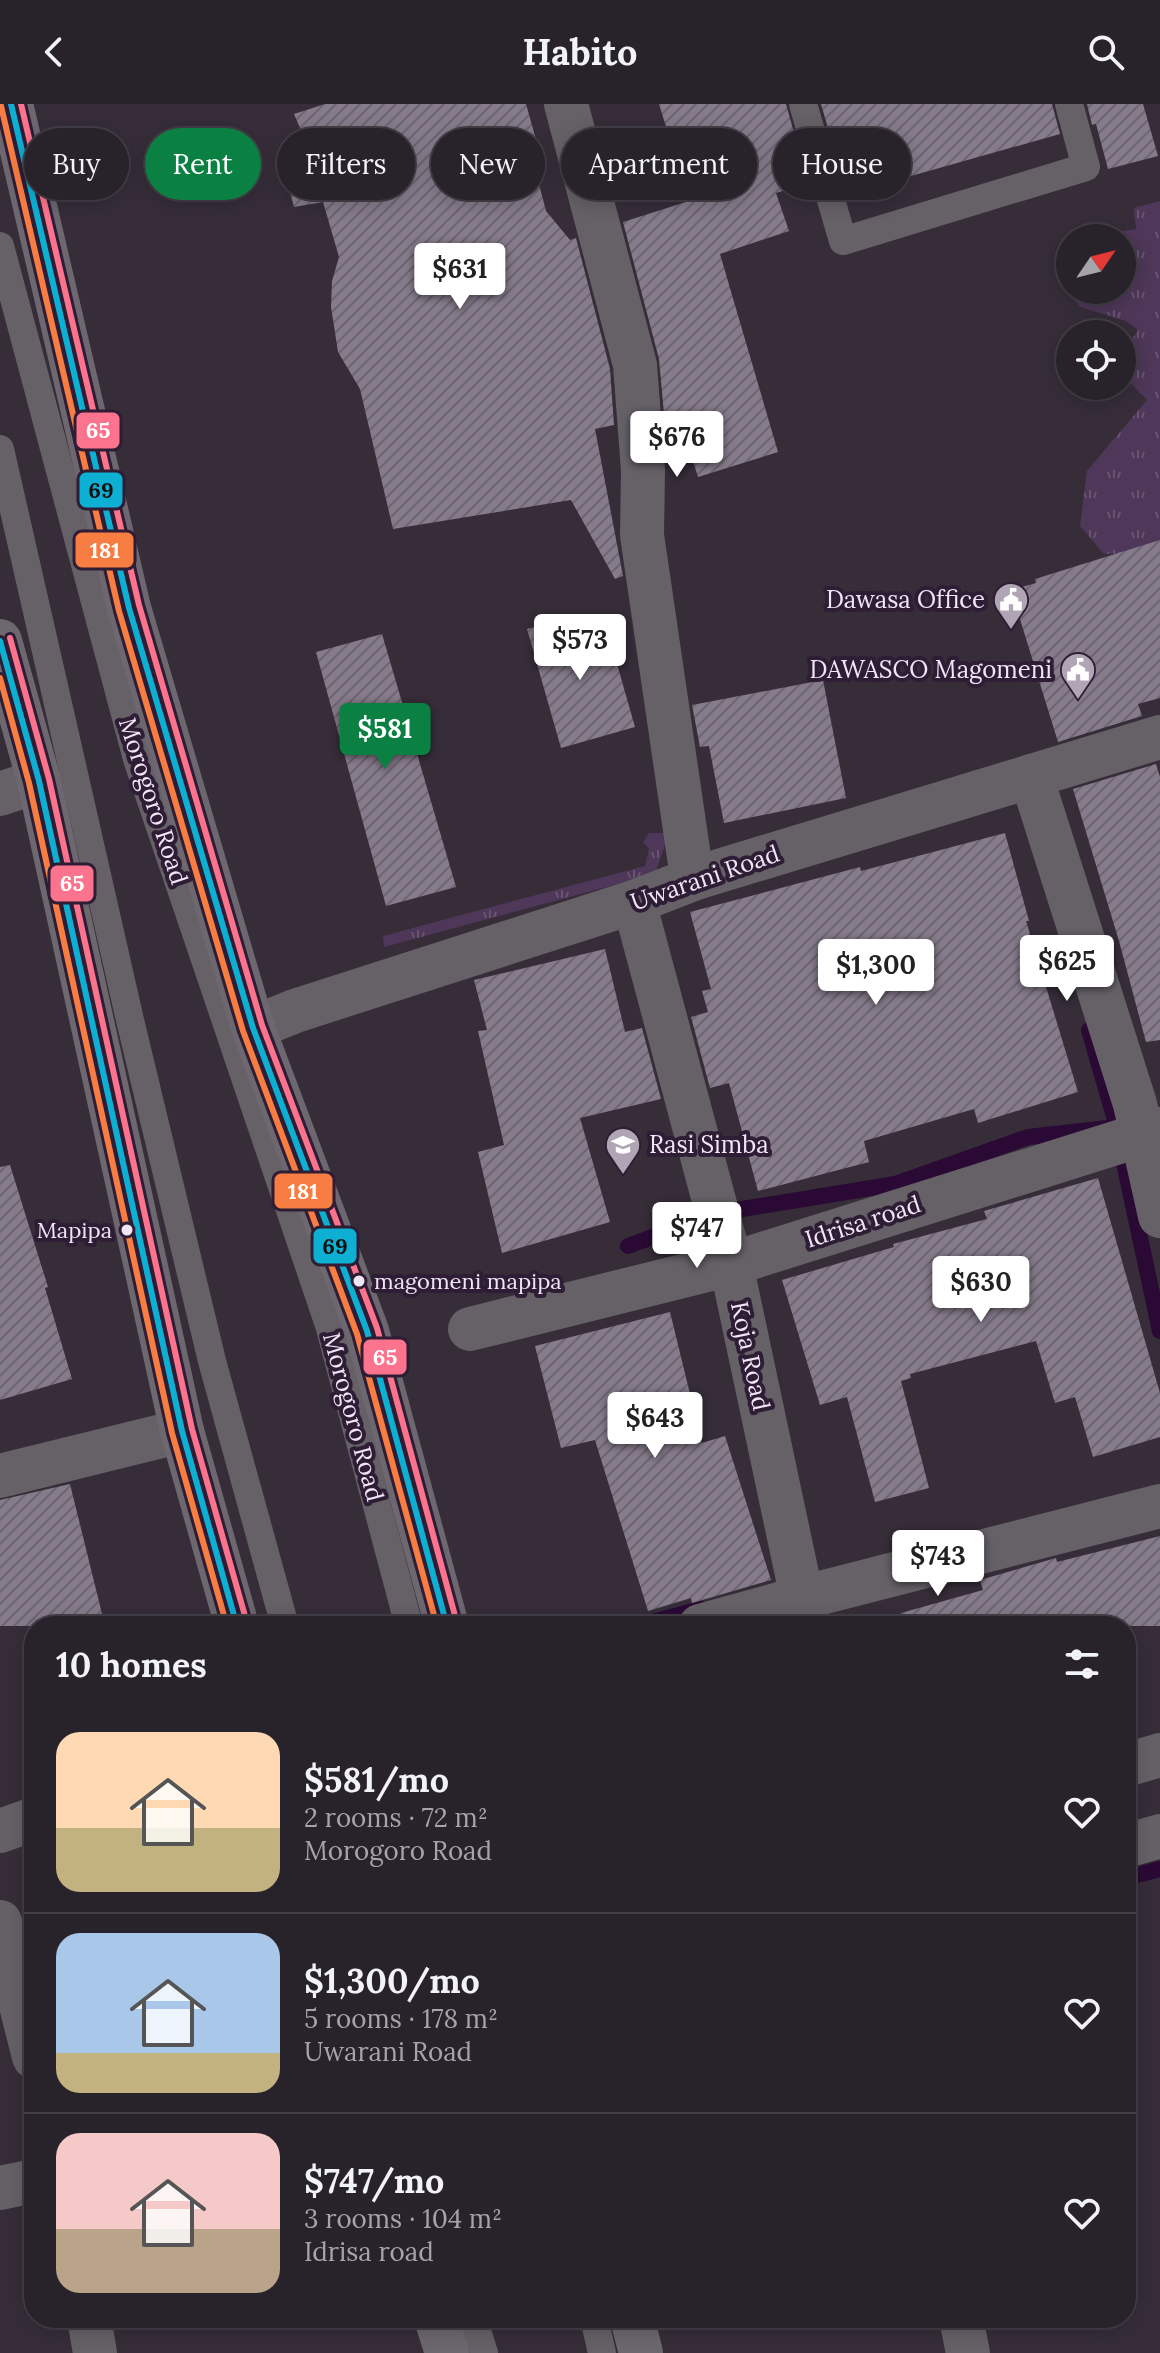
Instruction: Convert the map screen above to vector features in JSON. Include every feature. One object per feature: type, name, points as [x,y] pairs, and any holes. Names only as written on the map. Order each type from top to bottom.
[{"type":"highway","name":"Morogoro Road","points":[[11,104],[129,608],[253,1028],[367,1331],[444,1616]]},
{"type":"highway","points":[[0,641],[19,788],[182,1431],[234,1616]]},
{"type":"highway","points":[[439,2328],[447,2353]]},
{"type":"highway","points":[[635,2328],[641,2353]]},
{"type":"street","points":[[566,104],[635,365],[643,470],[642,535],[689,857],[696,878]]},
{"type":"street","name":"Uwarani Road","points":[[253,1028],[295,1011],[634,902],[696,878],[1160,737]]},
{"type":"street","points":[[1031,776],[1152,1131],[1160,1216]]},
{"type":"street","name":"Koja Road","points":[[634,902],[731,1264],[804,1612]]},
{"type":"street","name":"Idrisa road","points":[[470,1329],[731,1264],[1152,1131]]},
{"type":"street","points":[[0,1476],[182,1431]]},
{"type":"street","points":[[774,1616],[804,1612],[1160,1506]]},
{"type":"street","points":[[1136,1762],[1160,1755]]},
{"type":"street","points":[[0,1831],[24,1823]]},
{"type":"street","points":[[1136,1843],[1160,1836]]},
{"type":"street","points":[[0,1922],[24,2017]]},
{"type":"street","points":[[0,2188],[24,2183]]},
{"type":"street","points":[[91,2328],[95,2353]]},
{"type":"street","points":[[963,2328],[968,2353]]},
{"type":"lane","points":[[803,104],[843,241],[1086,167],[1069,104]]},
{"type":"lane","name":"Morogoro Road","points":[[0,246],[137,759],[329,1325],[406,1616]]},
{"type":"lane","points":[[0,449],[193,1284],[282,1616]]},
{"type":"lane","points":[[476,2328],[484,2353]]},
{"type":"lane","points":[[596,2328],[602,2353]]},
{"type":"green space","points":[[1160,201],[1160,553],[1104,554],[1080,526],[1087,471],[1147,400],[1136,389],[1136,320],[1123,320],[1078,304],[1136,304],[1134,208]]},
{"type":"green space","points":[[649,833],[669,833],[655,874],[384,947],[383,936],[645,866],[649,849],[643,842]]},
{"type":"building","points":[[325,104],[526,104],[533,128],[431,128],[431,200],[543,200],[546,211],[570,240],[576,238],[610,369],[614,425],[595,429],[623,576],[615,579],[571,500],[393,529],[360,389],[338,352],[331,307],[332,281],[339,257],[323,202],[294,207],[292,200],[415,200],[415,128],[300,128],[294,114]]},
{"type":"building","points":[[659,104],[786,104],[793,128],[773,128],[773,200],[778,200],[789,231],[720,254],[778,452],[698,477],[677,411],[664,414],[659,359],[623,222],[689,200],[757,200],[757,128],[666,128]]},
{"type":"building","points":[[821,104],[1052,104],[1060,134],[911,176],[911,128],[828,128]]},
{"type":"building","points":[[1087,104],[1143,104],[1158,156],[1108,169],[1096,124],[1092,125]]},
{"type":"building","points":[[1160,540],[1160,698],[1138,704],[1142,716],[1058,742],[1011,590],[1036,583],[1035,579]]},
{"type":"building","points":[[579,615],[586,642],[609,636],[635,727],[561,748],[527,629]]},
{"type":"building","points":[[382,634],[456,887],[386,906],[316,652]]},
{"type":"building","points":[[823,680],[846,798],[724,823],[709,746],[700,747],[692,705]]},
{"type":"building","points":[[1156,764],[1160,777],[1160,1040],[1146,1042],[1073,789]]},
{"type":"building","points":[[1005,833],[1029,921],[1026,921],[1078,1092],[978,1123],[974,1109],[864,1141],[869,1162],[758,1191],[729,1083],[710,1088],[691,1017],[708,1012],[702,991],[711,989],[690,912]]},
{"type":"building","points":[[605,949],[625,1032],[642,1028],[661,1099],[580,1118],[610,1222],[502,1253],[478,1152],[504,1145],[478,1031],[487,1030],[474,980]]},
{"type":"building","points":[[10,1165],[48,1287],[45,1288],[72,1379],[0,1400],[0,1167]]},
{"type":"building","points":[[1098,1178],[1160,1393],[1160,1437],[1093,1457],[1075,1397],[1055,1403],[1036,1341],[910,1374],[911,1378],[901,1381],[929,1488],[875,1502],[847,1397],[820,1405],[782,1280],[894,1247],[893,1244],[987,1219],[984,1211]]},
{"type":"building","points":[[670,1312],[702,1443],[725,1436],[771,1580],[692,1603],[691,1598],[648,1611],[595,1440],[561,1448],[535,1346]]},
{"type":"building","points":[[70,1484],[103,1616],[24,1616],[24,1626],[0,1626],[0,1500]]},
{"type":"building","points":[[1160,1536],[1160,1626],[1136,1626],[1136,1616],[901,1616],[901,1613],[983,1590],[980,1580],[1056,1558],[1057,1562]]},
{"type":"waterway","points":[[628,1246],[718,1213],[895,1184],[1028,1137],[1117,1127],[1089,1030]]},
{"type":"waterway","points":[[1121,1149],[1160,1331]]},
{"type":"waterway","points":[[675,1616],[701,1609]]},
{"type":"waterway","points":[[1136,1875],[1160,1869]]},
{"type":"transit line","name":"69","points":[[11,104],[129,608],[253,1028],[367,1331],[444,1616]]},
{"type":"transit line","name":"65","points":[[21,104],[139,605],[262,1025],[377,1328],[455,1616]]},
{"type":"transit line","name":"181","points":[[1,106],[119,611],[243,1031],[357,1334],[434,1616]]},
{"type":"transit line","name":"65","points":[[10,638],[49,779],[192,1429],[245,1616]]},
{"type":"transit line","name":"69","points":[[0,641],[39,781],[182,1431],[234,1616]]},
{"type":"transit line","name":"181","points":[[0,678],[29,783],[172,1433],[224,1616]]},
{"type":"place","name":"Dawasa Office","points":[[1011,631]]},
{"type":"place","name":"DAWASCO Magomeni","points":[[1078,701]]},
{"type":"place","name":"Rasi Simba","points":[[623,1176]]},
{"type":"place","name":"Mapipa","points":[[127,1230]]},
{"type":"place","name":"magomeni mapipa","points":[[359,1281]]}]
